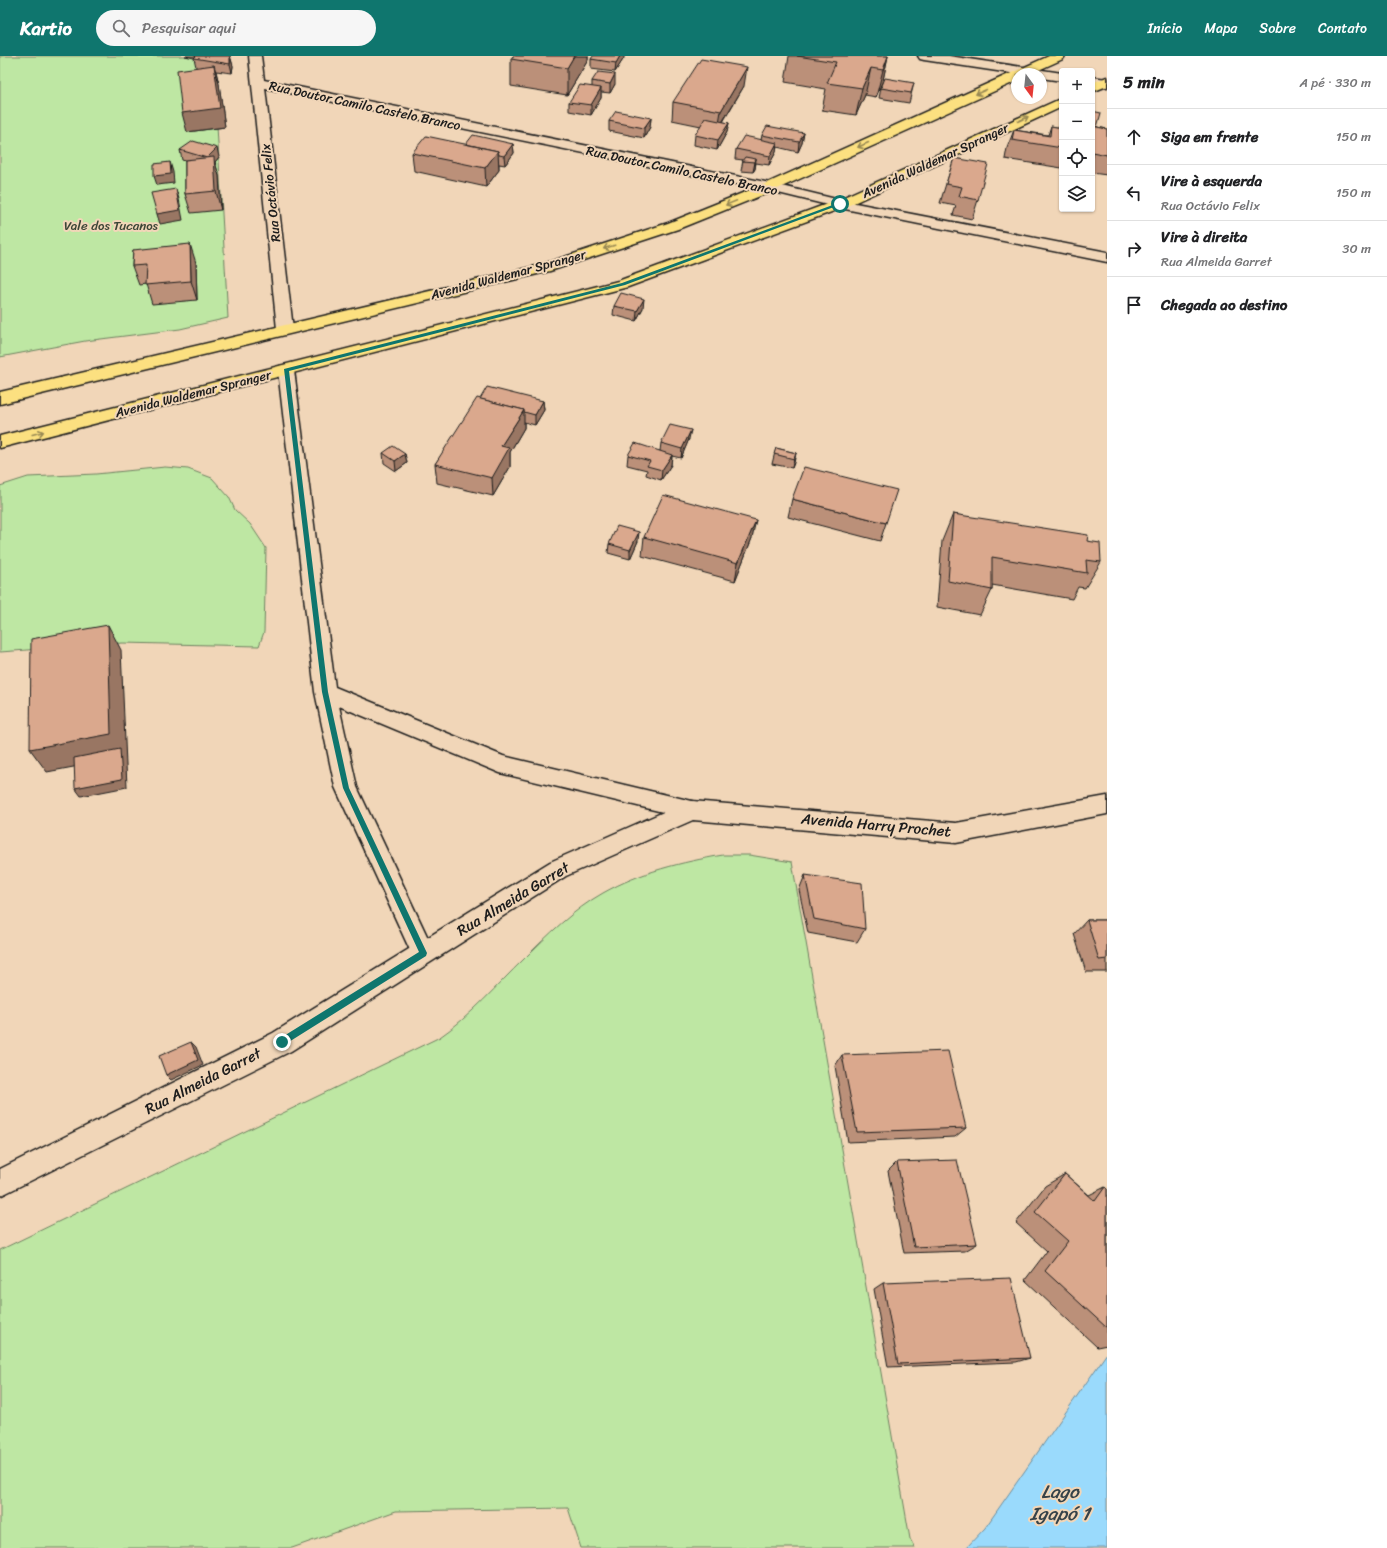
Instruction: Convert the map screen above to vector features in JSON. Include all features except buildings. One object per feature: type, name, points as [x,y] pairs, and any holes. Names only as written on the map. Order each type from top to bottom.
[{"type":"main road","name":"Avenida Waldemar Spranger","points":[[1034,68],[1060,56]]},
{"type":"main road","name":"Avenida Waldemar Spranger","points":[[0,398],[545,268],[673,226],[770,187],[1011,79]]},
{"type":"main road","name":"Avenida Waldemar Spranger","points":[[0,442],[623,284],[840,204],[1059,103]]},
{"type":"street","name":"Rua Octávio Felix","points":[[255,56],[285,329]]},
{"type":"street","points":[[924,56],[1011,72]]},
{"type":"street","points":[[1047,76],[1059,77]]},
{"type":"street","name":"Rua Doutor Camilo Castelo Branco","points":[[258,83],[770,187],[840,204],[1107,257]]},
{"type":"street","points":[[286,370],[325,692],[346,788],[423,953]]},
{"type":"street","points":[[325,692],[500,764],[692,810]]},
{"type":"street","name":"Avenida Harry Prochet","points":[[692,810],[956,832],[1107,805]]},
{"type":"street","name":"Rua Almeida Garret","points":[[0,1183],[282,1042],[558,869],[692,810]]},
{"type":"green space","name":"Vale dos Tucanos","points":[[0,56],[213,56],[228,318],[180,329],[85,341],[0,357]]},
{"type":"green space","points":[[165,467],[188,469],[212,478],[229,497],[235,510],[250,524],[266,548],[264,632],[259,646],[122,643],[0,652],[0,486],[28,477],[96,474]]},
{"type":"green space","points":[[723,855],[749,855],[792,862],[910,1539],[915,1548],[581,1548],[568,1508],[396,1511],[292,1548],[0,1548],[0,1250],[440,1037],[473,1010],[561,923],[581,907],[603,893],[646,874],[692,861]]},
{"type":"water","name":"Lago Igapó 1","points":[[1107,1353],[1107,1548],[966,1548],[985,1528]]},
{"type":"route","points":[[282,1042],[423,953],[346,788],[325,692],[286,370],[623,284],[840,204]]}]
